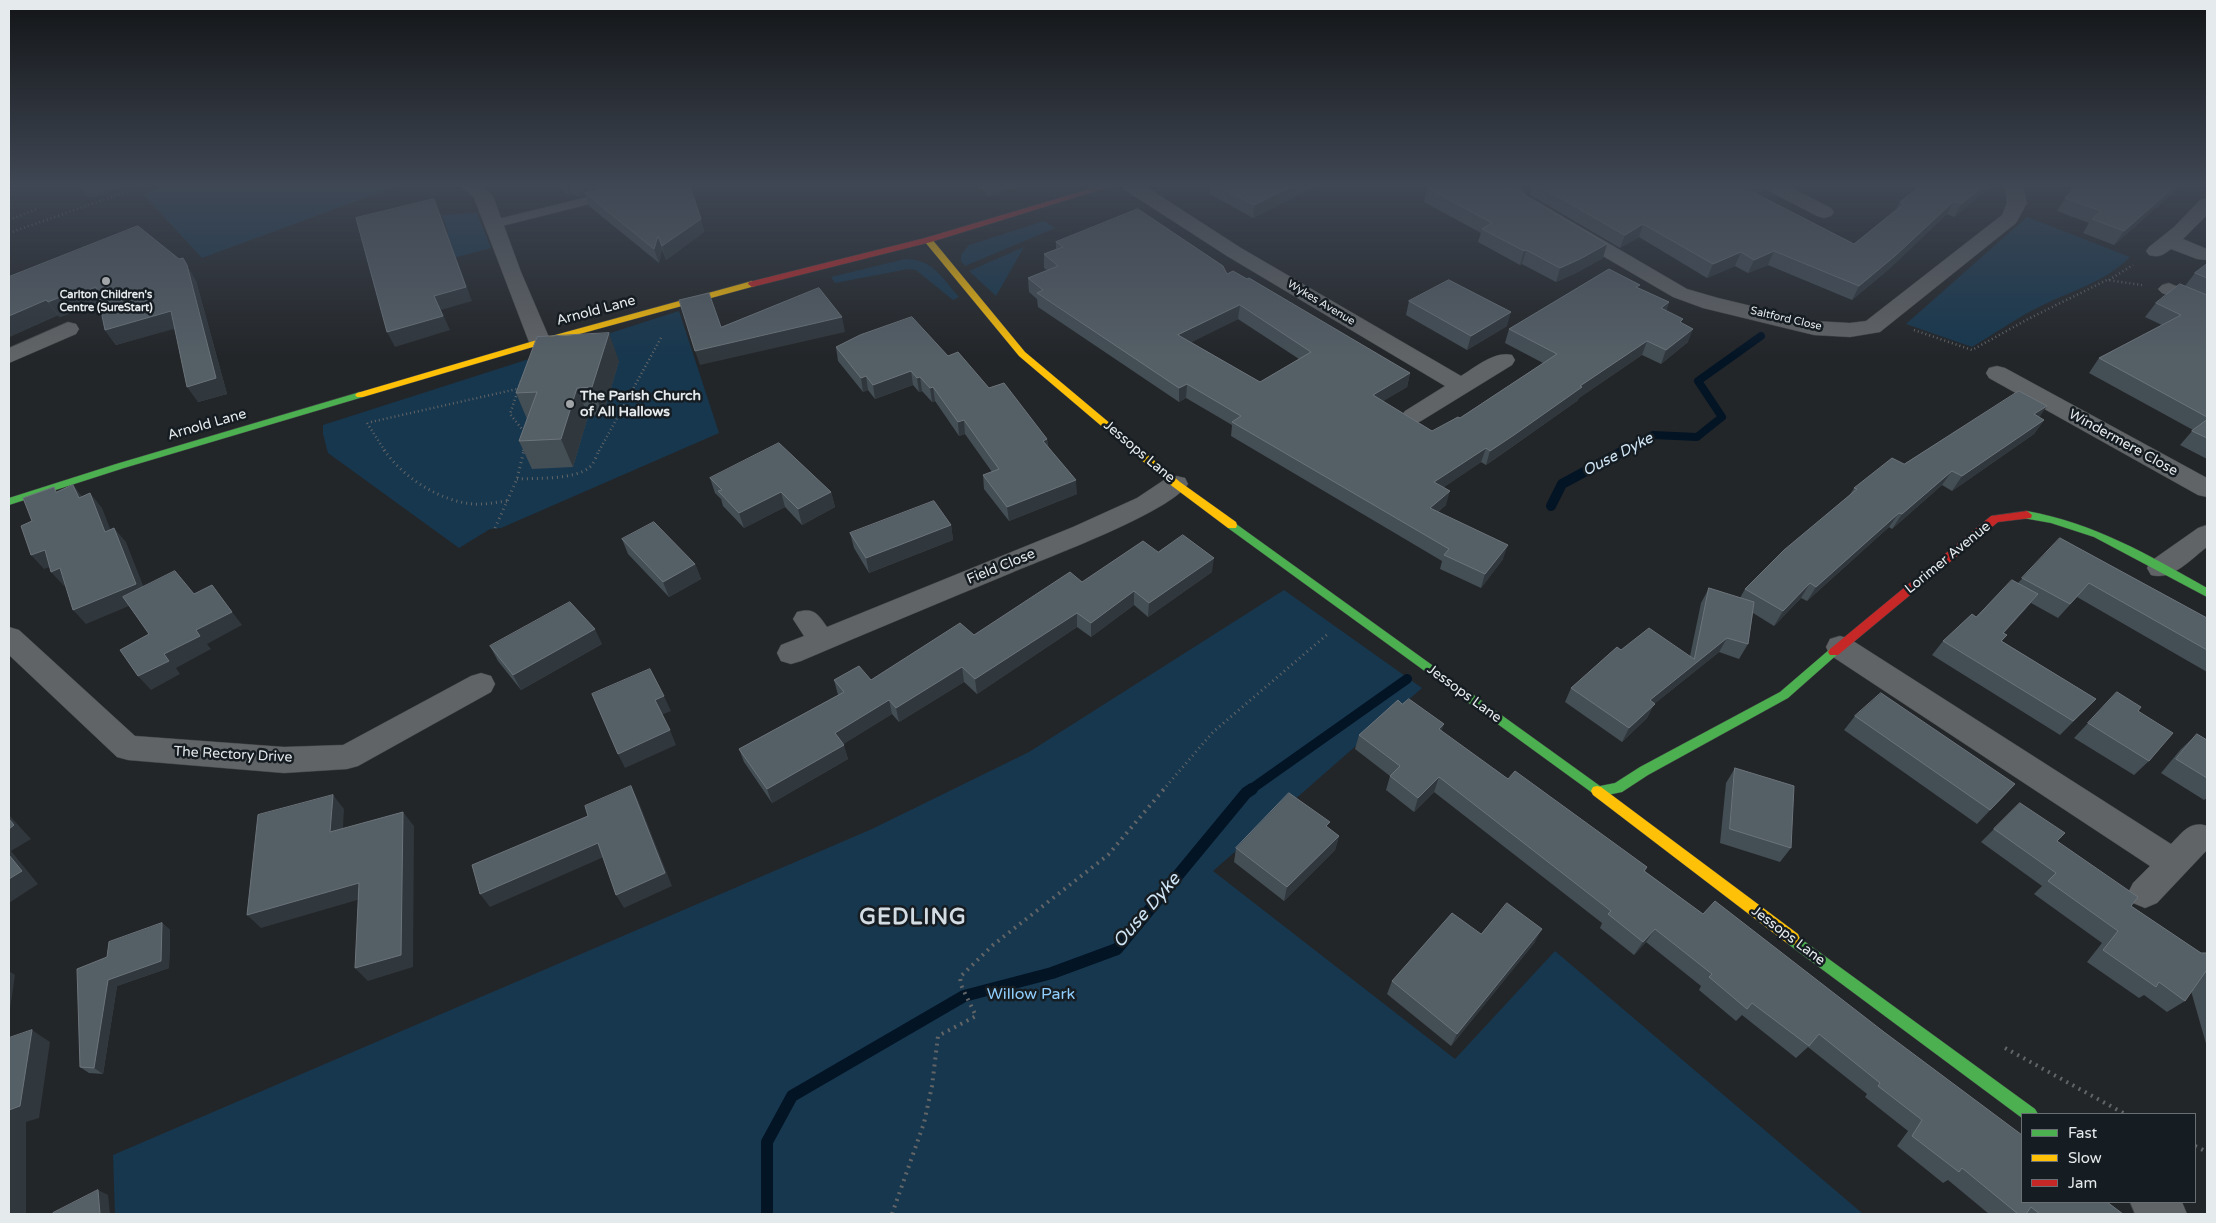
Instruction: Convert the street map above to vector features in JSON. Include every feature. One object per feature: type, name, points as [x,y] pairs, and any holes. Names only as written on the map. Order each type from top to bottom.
[{"type":"street","points":[[501,243],[540,342]]},
{"type":"street","name":"Arnold Lane","points":[[9,502],[120,466],[540,342],[916,243]]},
{"type":"street","name":"Jessops Lane","points":[[931,243],[1022,354],[1176,484],[1598,792],[1827,966],[2029,1113]]},
{"type":"street","name":"Wykes Avenue","points":[[1220,243],[1461,386]]},
{"type":"street","name":"Saltford Close","points":[[1593,243],[1680,294],[1814,328],[1850,330],[1872,327]]},
{"type":"street","points":[[1872,327],[1978,243]]},
{"type":"street","points":[[2165,243],[2162,246],[2204,255]]},
{"type":"street","points":[[2169,289],[2207,307]]},
{"type":"street","points":[[9,356],[68,329]]},
{"type":"street","points":[[1413,416],[1504,360]]},
{"type":"street","name":"Windermere Close","points":[[1997,373],[2207,489]]},
{"type":"street","points":[[2039,396],[2061,381]]},
{"type":"street","name":"Field Close","points":[[791,653],[814,630],[1082,533],[1146,504],[1176,484]]},
{"type":"street","name":"Lorimer Avenue","points":[[1598,792],[1618,788],[1644,771],[1784,695],[1995,519],[2027,515],[2057,520],[2088,531],[2207,593]]},
{"type":"street","points":[[2160,568],[2207,534]]},
{"type":"street","name":"The Rectory Drive","points":[[9,638],[128,748],[284,760],[347,757],[482,684]]},
{"type":"street","points":[[1840,647],[1858,656],[2174,864]]},
{"type":"street","points":[[2145,893],[2199,837]]},
{"type":"street","points":[[2151,1203],[2167,1214]]},
{"type":"path","points":[[1872,327],[1896,324],[1972,350],[2030,318],[2107,280],[2169,289]]},
{"type":"path","points":[[517,479],[565,475],[584,471],[590,467],[673,317],[688,311],[698,299]]},
{"type":"path","points":[[522,378],[510,414],[527,436]]},
{"type":"path","points":[[508,501],[473,504],[452,499],[420,483],[397,467],[367,423],[524,388]]},
{"type":"path","points":[[496,528],[517,479],[525,444]]},
{"type":"path","points":[[892,1214],[896,1197],[921,1136],[934,1083],[938,1036],[976,1016],[960,977],[992,945],[1108,855],[1212,732],[1353,613]]},
{"type":"green space","points":[[188,243],[242,243],[202,258]]},
{"type":"green space","points":[[408,243],[489,243],[491,248],[415,268]]},
{"type":"green space","points":[[975,243],[1019,243],[965,266],[961,261],[961,255],[969,245]]},
{"type":"green space","points":[[1998,243],[2094,243],[2130,257],[2109,274],[2027,313],[1972,347],[1906,324]]},
{"type":"green space","points":[[1024,247],[996,296],[969,271]]},
{"type":"green space","points":[[905,259],[923,262],[930,266],[959,297],[953,300],[916,270],[908,269],[835,283],[831,277]]},
{"type":"green space","points":[[679,311],[719,433],[501,528],[490,529],[459,548],[328,453],[323,434],[323,425]]},
{"type":"green space","name":"Willow Park","points":[[1284,590],[1422,688],[1213,871],[1455,1059],[1555,951],[1863,1214],[115,1214],[113,1155],[872,829],[1029,752]]},
{"type":"building","points":[[95,243],[159,243],[179,259],[183,258],[187,265],[216,378],[187,387],[171,311],[105,330],[96,287],[78,294],[75,291],[48,302],[46,300],[9,316],[9,277]]},
{"type":"building","points":[[363,243],[450,243],[466,287],[434,296],[443,316],[387,332]]},
{"type":"building","points":[[647,243],[656,243],[654,249]]},
{"type":"building","points":[[1058,243],[1189,243],[1223,266],[1227,274],[1233,271],[1247,279],[1249,278],[1410,373],[1373,395],[1432,431],[1458,417],[1460,418],[1557,354],[1509,329],[1609,269],[1640,285],[1636,287],[1669,302],[1661,308],[1683,319],[1680,322],[1693,329],[1666,350],[1647,341],[1580,386],[1582,387],[1490,451],[1486,448],[1434,482],[1450,491],[1430,508],[1508,545],[1485,574],[1444,555],[1449,549],[1232,422],[1241,416],[1187,384],[1179,388],[1037,293],[1043,290],[1028,278],[1058,266],[1044,254],[1063,247]],"holes":[[[1240,305],[1311,352],[1260,382],[1178,335]]]},
{"type":"building","points":[[1509,243],[1607,244],[1560,268],[1526,250],[1524,251]]},
{"type":"building","points":[[1676,243],[1909,243],[1859,286],[1774,251],[1754,260],[1741,252],[1713,264]]},
{"type":"building","points":[[2207,264],[2207,278],[2195,273]]},
{"type":"building","points":[[1449,280],[1511,312],[1471,336],[1409,301]]},
{"type":"building","points":[[2180,284],[2207,295],[2207,417],[2099,358],[2181,315],[2156,303]]},
{"type":"building","points":[[819,288],[842,317],[695,351],[679,300],[709,293],[721,327]]},
{"type":"building","points":[[912,317],[948,356],[958,352],[989,388],[1004,383],[1047,439],[1043,441],[1076,480],[1007,507],[983,475],[999,469],[964,420],[958,422],[933,387],[930,388],[920,377],[917,378],[911,371],[873,385],[866,376],[861,378],[836,347],[860,335]]},
{"type":"building","points":[[609,333],[592,387],[577,388],[561,439],[519,441],[537,392],[516,393],[537,337]]},
{"type":"building","points":[[2019,391],[2047,406],[2034,414],[2044,420],[1962,476],[1952,471],[1902,514],[1899,513],[1816,587],[1810,583],[1783,611],[1745,589],[1784,550],[1857,489],[1854,488],[1892,458],[1904,464]]},
{"type":"building","points":[[2207,420],[2207,438],[2192,431]]},
{"type":"building","points":[[779,443],[831,492],[798,509],[781,492],[739,513],[718,491],[722,490],[710,478]]},
{"type":"building","points":[[73,485],[79,498],[90,493],[105,532],[114,528],[136,584],[73,610],[60,568],[51,572],[45,550],[31,555],[21,526],[32,521],[23,498],[54,487],[56,492]]},
{"type":"building","points":[[934,501],[951,525],[866,558],[850,533]]},
{"type":"building","points":[[654,522],[695,564],[663,582],[622,539]]},
{"type":"building","points":[[1183,535],[1214,558],[1149,603],[1134,591],[1091,623],[1077,613],[975,679],[962,667],[896,708],[889,700],[835,733],[844,745],[767,789],[739,749],[844,692],[834,680],[859,666],[871,680],[960,623],[974,635],[1070,572],[1082,582],[1143,541],[1158,552]]},
{"type":"building","points":[[2060,538],[2207,618],[2207,650],[2089,583],[2070,604],[2022,578]]},
{"type":"building","points":[[175,571],[194,594],[212,585],[232,612],[196,630],[200,636],[164,654],[169,661],[138,676],[120,650],[149,634],[123,597]]},
{"type":"building","points":[[2012,580],[2038,594],[2003,633],[2007,635],[2001,641],[2096,699],[2073,721],[1943,641],[1972,614],[1976,617]]},
{"type":"building","points":[[1709,588],[1754,602],[1748,644],[1727,638],[1650,700],[1655,704],[1629,728],[1571,688],[1617,647],[1621,650],[1649,628],[1694,659]]},
{"type":"building","points":[[570,602],[595,629],[513,675],[490,646]]},
{"type":"building","points":[[650,669],[664,696],[655,700],[670,730],[618,754],[592,694]]},
{"type":"building","points":[[2117,692],[2141,707],[2138,711],[2173,733],[2149,761],[2088,723]]},
{"type":"building","points":[[1881,693],[2015,784],[1990,810],[1855,716]]},
{"type":"building","points":[[1409,699],[1444,724],[1439,729],[1508,779],[1515,771],[1647,867],[1644,871],[1703,914],[1715,901],[1884,1032],[2021,1134],[2021,1203],[2108,1203],[2123,1214],[2040,1214],[2031,1207],[2026,1214],[2018,1214],[1962,1168],[1959,1172],[1912,1136],[1922,1120],[1878,1086],[1880,1083],[1819,1034],[1809,1046],[1752,1003],[1747,1009],[1709,977],[1712,974],[1655,929],[1643,942],[1608,914],[1611,911],[1439,777],[1418,798],[1390,776],[1400,766],[1359,735],[1398,700],[1402,704]]},
{"type":"building","points":[[2197,734],[2207,740],[2207,778],[2176,759]]},
{"type":"building","points":[[1735,768],[1794,786],[1791,848],[1730,829]]},
{"type":"building","points":[[631,786],[665,873],[616,895],[598,843],[480,894],[472,865],[588,816],[585,806]]},
{"type":"building","points":[[1289,793],[1330,822],[1326,826],[1339,836],[1287,887],[1236,848]]},
{"type":"building","points":[[333,795],[330,832],[403,812],[401,955],[355,968],[359,883],[247,915],[258,815]]},
{"type":"building","points":[[2020,803],[2065,833],[2057,841],[2138,897],[2131,906],[2201,953],[2207,953],[2207,975],[2206,971],[2185,1001],[2159,982],[2156,987],[2103,950],[2118,931],[2048,881],[2056,873],[1994,829]]},
{"type":"building","points":[[9,819],[14,825],[9,829]]},
{"type":"building","points":[[9,855],[22,871],[9,879]]},
{"type":"building","points":[[1507,903],[1542,929],[1457,1034],[1392,981],[1452,913],[1481,934]]},
{"type":"building","points":[[162,923],[161,961],[108,980],[94,1068],[80,1067],[77,969],[107,957],[109,942]]},
{"type":"building","points":[[32,1030],[20,1106],[9,1110],[9,1038]]},
{"type":"building","points":[[98,1190],[100,1214],[53,1214],[53,1213]]},
{"type":"waterway","name":"Ouse Dyke","points":[[1623,451],[1653,435],[1697,437],[1722,417],[1698,381],[1761,336]]},
{"type":"waterway","name":"Ouse Dyke","points":[[1551,506],[1562,484],[1625,450]]},
{"type":"waterway","name":"Ouse Dyke","points":[[1250,790],[1407,679]]},
{"type":"waterway","name":"Ouse Dyke","points":[[767,1214],[767,1142],[792,1096],[964,996],[1052,973],[1117,949],[1246,793],[1252,789]]},
{"type":"traffic: fast","points":[[9,502],[120,466],[360,395]]},
{"type":"traffic: fast","points":[[2027,515],[2051,519],[2098,535],[2143,557],[2207,593]]},
{"type":"traffic: fast","points":[[1232,525],[1597,791]]},
{"type":"traffic: fast","points":[[1598,792],[1618,788],[1644,771],[1784,695],[1834,652]]},
{"type":"traffic: fast","points":[[1793,939],[2029,1113]]},
{"type":"traffic: slow","points":[[931,243],[1022,354],[1176,484],[1232,525]]},
{"type":"traffic: slow","points":[[360,395],[540,342],[752,284]]},
{"type":"traffic: slow","points":[[1597,791],[1793,939]]},
{"type":"traffic: jam","points":[[752,284],[916,243]]},
{"type":"traffic: jam","points":[[1834,652],[1995,519],[2027,515]]},
{"type":"place","name":"Carlton Children's Centre (SureStart)","points":[[106,281]]},
{"type":"place","name":"The Parish Church of All Hallows","points":[[570,404]]},
{"type":"district","name":"GEDLING","points":[[913,918]]}]
